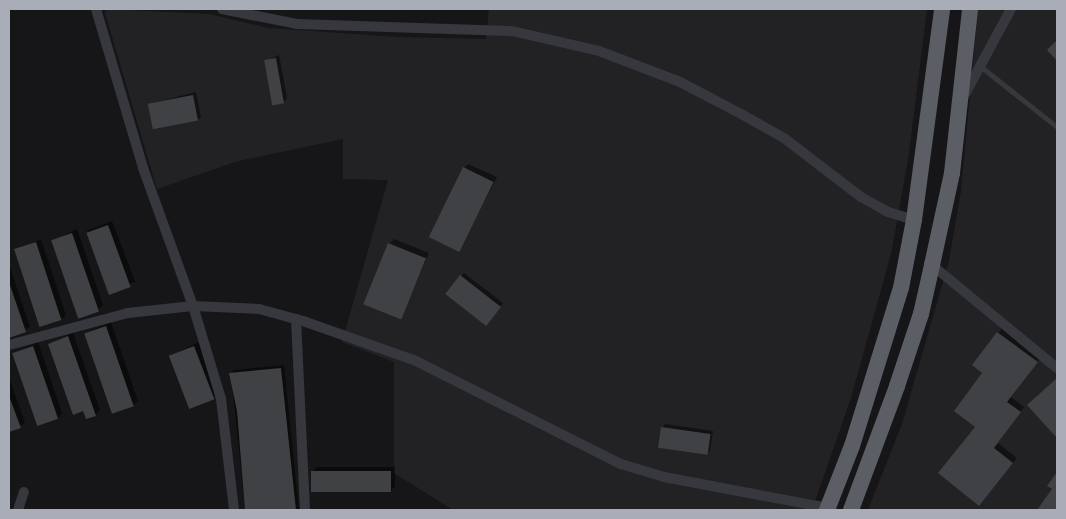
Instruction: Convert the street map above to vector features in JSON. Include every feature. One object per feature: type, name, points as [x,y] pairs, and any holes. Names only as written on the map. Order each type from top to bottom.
[{"type":"highway","points":[[827,509],[852,446],[901,288],[914,220],[942,9]]},
{"type":"highway","points":[[851,510],[906,359],[932,265],[952,173],[970,9]]},
{"type":"street","points":[[96,9],[143,168],[193,306],[221,399],[234,510]]},
{"type":"street","points":[[222,9],[297,24],[512,31],[599,50],[680,82],[744,116],[784,138],[861,197],[888,212],[914,220]]},
{"type":"street","points":[[961,102],[1011,9]]},
{"type":"street","points":[[932,265],[1057,368]]},
{"type":"street","points":[[9,344],[128,313],[193,306],[259,309],[296,319],[414,360],[620,464],[664,477],[827,509]]},
{"type":"street","points":[[296,319],[305,510]]},
{"type":"street","points":[[18,510],[24,492]]},
{"type":"lane","points":[[979,66],[1057,128]]},
{"type":"shaded area","points":[[107,9],[209,14],[269,28],[397,37],[486,39],[489,9],[927,9],[909,153],[892,250],[851,398],[812,510],[453,510],[394,473],[394,362],[342,342],[388,180],[343,179],[343,139],[238,161],[157,189],[105,13]]},
{"type":"shaded area","points":[[978,9],[1057,9],[1057,510],[868,510],[902,424],[949,261],[961,191]]},
{"type":"building","points":[[1057,40],[1057,61],[1047,50]]},
{"type":"building","points":[[276,58],[284,103],[272,105],[264,60]]},
{"type":"building","points":[[193,95],[198,121],[153,129],[148,104]]},
{"type":"building","points":[[463,167],[494,182],[459,252],[429,237]]},
{"type":"building","points":[[108,225],[131,287],[109,295],[86,233]]},
{"type":"building","points":[[72,233],[99,311],[78,319],[51,240]]},
{"type":"building","points":[[36,242],[61,320],[39,327],[14,249]]},
{"type":"building","points":[[388,243],[426,258],[401,320],[363,304]]},
{"type":"building","points":[[460,275],[501,307],[486,326],[445,294]]},
{"type":"building","points":[[9,286],[26,332],[9,338]]},
{"type":"building","points":[[106,326],[134,406],[112,414],[84,333]]},
{"type":"building","points":[[997,332],[1038,362],[1007,402],[1021,412],[994,448],[1013,463],[979,506],[938,473],[975,427],[954,411],[982,373],[972,365]]},
{"type":"building","points":[[68,336],[96,416],[86,419],[83,411],[73,415],[48,344]]},
{"type":"building","points":[[33,346],[58,419],[37,426],[12,353]]},
{"type":"building","points":[[194,346],[214,399],[189,409],[169,356]]},
{"type":"building","points":[[281,368],[296,510],[245,510],[237,411],[229,373]]},
{"type":"building","points":[[1057,378],[1057,438],[1027,405]]},
{"type":"building","points":[[9,396],[21,428],[9,432]]},
{"type":"building","points":[[661,427],[711,434],[708,455],[658,448]]},
{"type":"building","points":[[311,471],[391,471],[391,492],[311,492]]},
{"type":"building","points":[[1057,472],[1057,510],[1037,510],[1052,489],[1047,486]]}]
